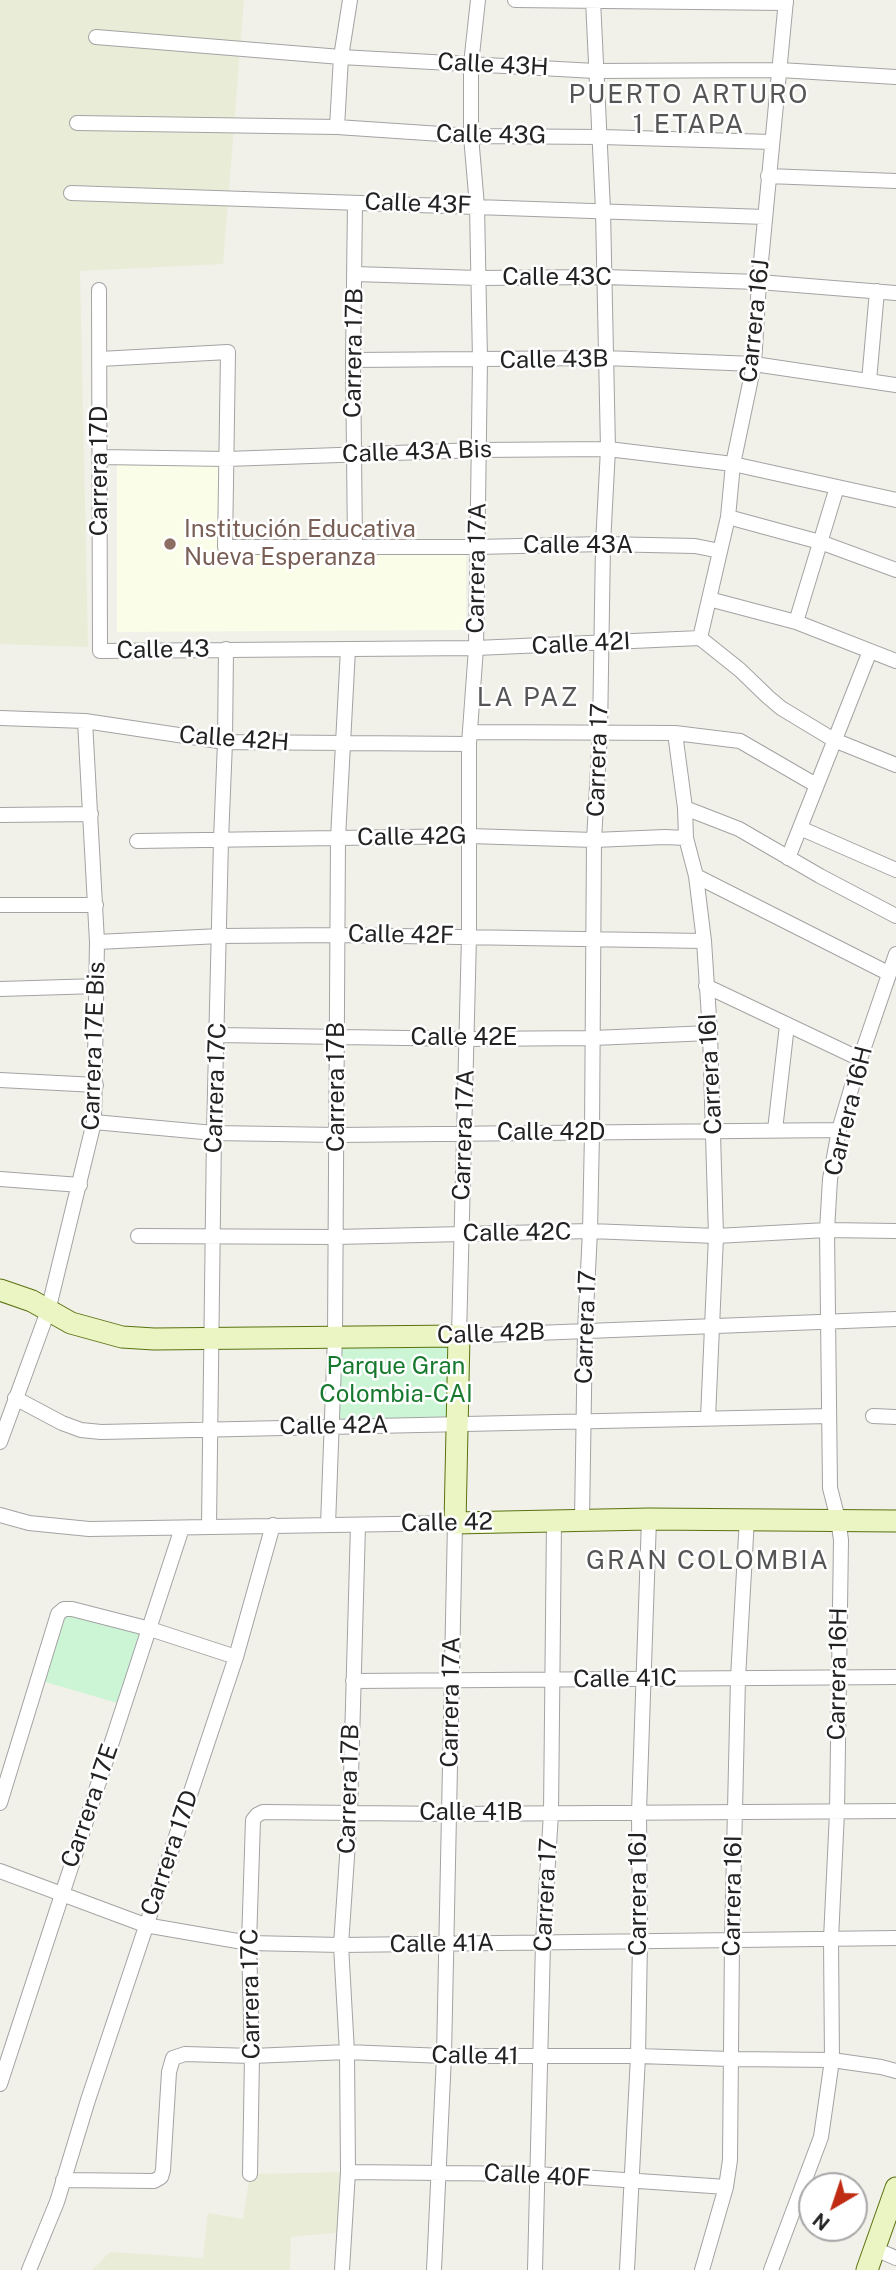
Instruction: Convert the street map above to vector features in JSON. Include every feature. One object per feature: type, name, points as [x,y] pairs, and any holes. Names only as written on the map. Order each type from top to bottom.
[{"type":"street","points":[[337,127],[341,57],[350,0]]},
{"type":"street","name":"Carrera 17A","points":[[434,2270],[444,2056],[470,936],[470,738],[476,648],[480,360],[477,206],[471,136],[471,64],[478,0]]},
{"type":"street","points":[[515,0],[786,1]]},
{"type":"street","name":"Carrera 17","points":[[582,1520],[584,1331],[592,1133],[594,840],[600,733],[603,544],[608,449],[606,277],[593,1]]},
{"type":"street","name":"Carrera 16J","points":[[701,638],[728,517],[733,464],[754,364],[768,176],[786,1]]},
{"type":"street","name":"Calle 43H","points":[[96,37],[341,57],[595,71],[780,70],[896,76]]},
{"type":"street","name":"Calle 43G","points":[[77,123],[337,127],[471,136],[772,142]]},
{"type":"street","points":[[768,176],[896,181]]},
{"type":"street","name":"Calle 43F","points":[[71,194],[765,217]]},
{"type":"street","name":"Carrera 17B","points":[[355,203],[355,546]]},
{"type":"street","name":"Calle 43C","points":[[355,274],[759,282],[896,293]]},
{"type":"street","name":"Carrera 17D","points":[[99,290],[100,651]]},
{"type":"street","points":[[869,381],[877,291]]},
{"type":"street","points":[[100,359],[228,352],[227,459]]},
{"type":"street","name":"Calle 43B","points":[[353,360],[606,358],[754,364],[896,385]]},
{"type":"street","name":"Calle 43A Bis","points":[[100,457],[227,459],[478,450],[608,449],[733,464]]},
{"type":"street","name":"Calle 43A","points":[[227,459],[225,547],[603,544],[695,547],[720,551]]},
{"type":"street","points":[[733,464],[896,500]]},
{"type":"street","points":[[796,622],[837,487]]},
{"type":"street","points":[[728,517],[820,542],[896,570]]},
{"type":"street","points":[[709,599],[796,622],[896,662]]},
{"type":"street","points":[[701,638],[740,670],[768,698],[834,740],[896,765]]},
{"type":"street","name":"Calle 42I","points":[[226,649],[476,648],[701,638]]},
{"type":"street","name":"Calle 43","points":[[100,651],[226,649]]},
{"type":"street","name":"Carrera 17C","points":[[209,1527],[214,1133],[226,649]]},
{"type":"street","name":"Carrera 17B","points":[[328,1525],[335,1338],[338,838],[348,649]]},
{"type":"street","points":[[788,858],[870,651]]},
{"type":"street","name":"Calle 42H","points":[[0,718],[85,722],[225,742],[343,745],[600,733],[675,733],[740,741],[816,785]]},
{"type":"street","name":"Carrera 17E Bis","points":[[0,1442],[48,1311],[94,1122],[98,986],[85,722]]},
{"type":"street","name":"Carrera 16I","points":[[675,733],[685,808],[686,838],[696,876],[704,942],[710,1034],[716,1236],[708,1418]]},
{"type":"street","points":[[685,808],[739,829],[896,916]]},
{"type":"street","points":[[0,815],[91,814]]},
{"type":"street","points":[[800,828],[896,870]]},
{"type":"street","name":"Calle 42G","points":[[137,841],[470,836],[594,840],[686,838]]},
{"type":"street","points":[[696,876],[888,973]]},
{"type":"street","points":[[0,905],[96,905]]},
{"type":"street","name":"Calle 42F","points":[[97,942],[220,936],[337,935],[704,942]]},
{"type":"street","name":"Carrera 16H","points":[[771,2270],[821,2137],[832,2060],[831,1939],[837,1812],[841,1540],[830,1488],[827,1230],[830,1179],[839,1130],[896,954]]},
{"type":"street","points":[[0,989],[98,986]]},
{"type":"street","points":[[706,986],[860,1059]]},
{"type":"street","points":[[775,1130],[787,1025]]},
{"type":"street","name":"Calle 42E","points":[[218,1035],[467,1039],[710,1034]]},
{"type":"street","points":[[0,1080],[96,1085]]},
{"type":"street","name":"Calle 42D","points":[[94,1122],[214,1133],[337,1135],[839,1130]]},
{"type":"street","points":[[0,1179],[80,1185]]},
{"type":"street","name":"Calle 42C","points":[[138,1236],[336,1237],[590,1231],[716,1236],[827,1230],[896,1231]]},
{"type":"street","points":[[0,1290],[32,1301],[48,1311]]},
{"type":"street","name":"Calle 42B","points":[[48,1311],[71,1323],[122,1338],[460,1336],[896,1319]]},
{"type":"street","name":"Calle 42A","points":[[15,1398],[62,1423],[81,1430],[101,1432],[829,1416]]},
{"type":"street","points":[[873,1416],[896,1417]]},
{"type":"street","name":"Calle 42","points":[[0,1515],[29,1523],[89,1529],[649,1518],[896,1521]]},
{"type":"street","name":"Carrera 16J","points":[[627,2270],[638,2056],[639,1812],[649,1518]]},
{"type":"street","name":"Carrera 16I","points":[[702,2270],[726,2187],[730,2160],[738,1678],[747,1518]]},
{"type":"street","name":"Carrera 17","points":[[535,2270],[539,2057],[551,1813],[554,1521]]},
{"type":"street","name":"Carrera 17D","points":[[29,2270],[57,2202],[145,1925],[236,1657],[273,1525]]},
{"type":"street","name":"Carrera 17B","points":[[342,2270],[348,2172],[347,2052],[341,1945],[350,1813],[358,1525]]},
{"type":"street","name":"Carrera 17E","points":[[0,2084],[182,1528]]},
{"type":"street","points":[[0,1803],[58,1614],[64,1609],[149,1629],[236,1657]]},
{"type":"street","name":"Calle 41C","points":[[353,1681],[452,1678],[551,1680],[642,1677],[896,1677]]},
{"type":"street","name":"Calle 41B","points":[[257,1815],[263,1812],[449,1814],[896,1811]]},
{"type":"street","name":"Carrera 17C","points":[[250,2174],[253,2056],[249,1943],[253,1820],[257,1815]]},
{"type":"street","name":"Calle 41A","points":[[0,1871],[145,1925],[249,1943],[341,1945],[896,1938]]},
{"type":"street","name":"Calle 41","points":[[63,2180],[154,2181],[161,2177],[169,2072],[173,2058],[185,2054],[253,2056],[347,2052],[444,2056],[832,2060],[896,2071]]},
{"type":"street","name":"Calle 40F","points":[[348,2172],[537,2174],[726,2187]]},
{"type":"street","points":[[867,2270],[896,2188]]},
{"type":"street","points":[[875,2249],[896,2258]]},
{"type":"shaded area","points":[[0,0],[244,0],[223,264],[80,271],[88,647],[0,644]]},
{"type":"shaded area","name":"Institución Educativa Nueva Esperanza","points":[[220,460],[224,548],[466,552],[466,630],[117,632],[117,463]]},
{"type":"shaded area","points":[[348,2172],[344,2232],[291,2237],[290,2270],[92,2270],[110,2252],[203,2258],[208,2213],[243,2219],[250,2174]]},
{"type":"green space","name":"Parque Gran Colombia-CAI","points":[[459,1336],[457,1423],[332,1426],[335,1337]]},
{"type":"green space","points":[[64,1609],[150,1629],[124,1705],[39,1680]]},
{"type":"place","name":"Institución Educativa Nueva Esperanza","points":[[170,544]]},
{"type":"district","name":"PUERTO ARTURO 1 ETAPA","points":[[689,110]]},
{"type":"district","name":"LA PAZ","points":[[528,698]]},
{"type":"district","name":"GRAN COLOMBIA","points":[[708,1561]]}]
